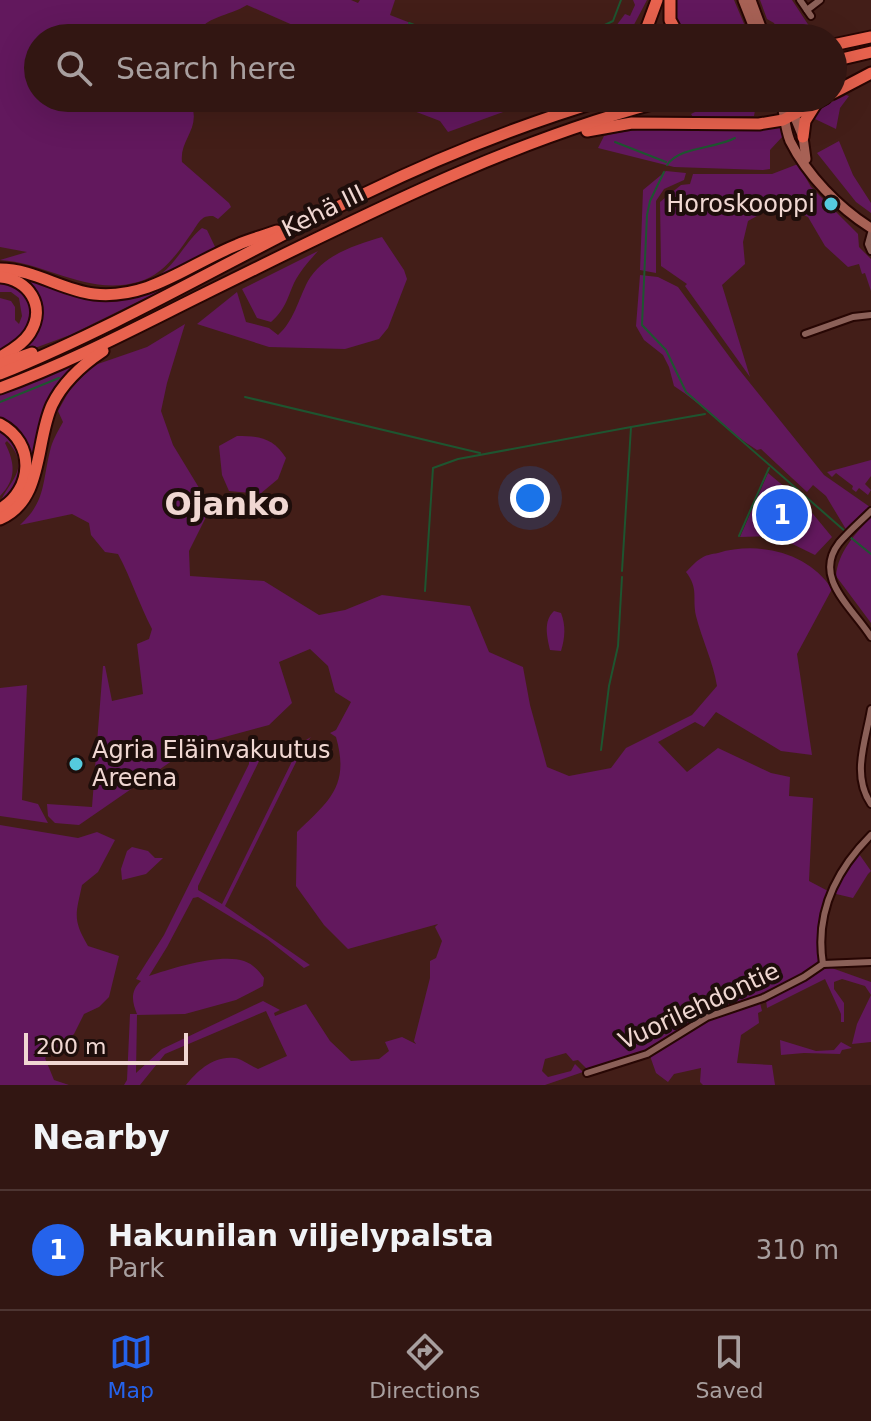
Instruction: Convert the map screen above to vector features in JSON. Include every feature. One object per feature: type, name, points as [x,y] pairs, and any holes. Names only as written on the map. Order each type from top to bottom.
[{"type":"highway","points":[[648,24],[657,0]]},
{"type":"highway","points":[[670,0],[672,24]]},
{"type":"highway","points":[[847,36],[871,37]]},
{"type":"highway","points":[[847,42],[871,37]]},
{"type":"highway","points":[[847,58],[871,52]]},
{"type":"highway","points":[[847,86],[871,73]]},
{"type":"highway","points":[[531,123],[548,112]]},
{"type":"highway","name":"Kehä III","points":[[0,374],[129,315],[366,192],[531,123],[566,112]]},
{"type":"highway","name":"Kehä III","points":[[0,388],[133,330],[383,205],[528,144],[630,112]]},
{"type":"highway","points":[[528,144],[632,123],[744,124],[788,118],[799,112]]},
{"type":"highway","points":[[803,137],[809,112]]},
{"type":"highway","points":[[0,269],[25,271],[84,292],[112,295],[133,292],[152,287],[237,244],[366,192]]},
{"type":"highway","points":[[0,277],[15,279],[26,287],[34,298],[37,311],[35,324],[26,338],[0,357]]},
{"type":"highway","points":[[0,364],[129,315]]},
{"type":"highway","points":[[0,519],[20,505],[28,493],[46,421],[57,396],[83,365],[133,330]]},
{"type":"highway","points":[[0,424],[17,437],[27,465],[19,492],[0,509]]},
{"type":"main road","points":[[743,0],[756,23]]},
{"type":"main road","points":[[751,0],[756,23]]},
{"type":"main road","points":[[787,112],[791,141],[809,169],[838,202],[871,228]]},
{"type":"main road","points":[[788,118],[803,137],[804,155],[814,171],[871,228]]},
{"type":"street","points":[[800,0],[809,13],[820,0]]},
{"type":"street","points":[[871,228],[868,244],[871,251]]},
{"type":"street","points":[[805,334],[853,317],[871,315]]},
{"type":"street","points":[[871,511],[842,540],[831,557],[830,575],[835,588],[871,637]]},
{"type":"street","points":[[871,709],[860,771],[861,785],[871,804]]},
{"type":"street","points":[[871,835],[849,858],[830,892],[822,928],[823,964],[871,962]]},
{"type":"street","name":"Vuorilehdontie","points":[[587,1073],[647,1054],[707,1017],[763,998],[823,964]]},
{"type":"shaded area","points":[[0,0],[351,0],[358,3],[360,0],[395,0],[390,15],[413,24],[290,24],[247,5],[206,24],[24,24],[24,112],[193,112],[193,125],[184,146],[182,162],[231,207],[218,219],[213,216],[202,219],[162,269],[138,282],[102,285],[85,282],[18,262],[0,260],[27,252],[0,247]]},
{"type":"shaded area","points":[[633,0],[647,0],[634,24],[618,24],[625,14],[630,16],[635,5]]},
{"type":"shaded area","points":[[673,0],[734,0],[744,24],[676,24]]},
{"type":"shaded area","points":[[760,0],[792,0],[808,24],[775,24],[767,19]]},
{"type":"shaded area","points":[[417,112],[503,112],[448,132],[440,121]]},
{"type":"shaded area","points":[[755,112],[754,116],[693,117],[691,114]]},
{"type":"shaded area","points":[[820,112],[839,112],[836,129],[815,119]]},
{"type":"shaded area","points":[[780,126],[783,136],[770,150],[770,169],[763,170],[674,167],[598,148],[604,136],[647,129]]},
{"type":"shaded area","points":[[839,141],[853,175],[871,203],[871,213],[856,202],[817,153]]},
{"type":"shaded area","points":[[798,164],[811,187],[858,234],[859,247],[871,259],[871,291],[859,264],[848,267],[825,246],[808,217],[780,203],[748,221],[743,242],[745,264],[722,285],[750,377],[685,286],[687,284],[661,266],[660,202],[681,185],[690,184],[693,174],[772,174]]},
{"type":"shaded area","points":[[666,171],[686,173],[684,180],[664,189],[656,201],[656,273],[640,270],[643,190]]},
{"type":"shaded area","points":[[202,228],[207,230],[217,251],[136,288],[126,289],[161,274],[196,233]]},
{"type":"shaded area","points":[[382,237],[407,279],[388,328],[379,339],[345,349],[269,347],[197,324],[237,292],[246,322],[269,328],[278,335],[292,317],[308,281],[322,264],[351,248]]},
{"type":"shaded area","points":[[318,251],[299,274],[276,318],[271,322],[257,318],[242,289]]},
{"type":"shaded area","points":[[0,264],[81,285],[115,290],[96,291]]},
{"type":"shaded area","points":[[9,272],[87,296],[178,282],[70,335],[8,358],[24,345],[40,307]]},
{"type":"shaded area","points":[[640,275],[658,277],[678,287],[737,367],[824,475],[870,507],[847,531],[826,496],[813,485],[807,492],[761,449],[757,450],[746,443],[674,386],[663,355],[644,340],[636,326]]},
{"type":"shaded area","points":[[0,281],[9,282],[25,291],[34,316],[26,333],[0,353],[0,298],[11,301],[15,307],[15,320],[19,324],[22,316],[19,298],[11,292],[0,292]]},
{"type":"shaded area","points":[[185,324],[161,411],[173,445],[204,496],[208,513],[189,551],[190,576],[264,581],[319,615],[345,610],[382,595],[470,606],[489,652],[523,667],[547,767],[569,776],[611,768],[626,748],[692,715],[717,686],[696,616],[692,583],[686,572],[698,560],[733,550],[765,549],[796,558],[822,576],[832,589],[797,654],[812,755],[781,751],[716,712],[704,727],[695,722],[658,742],[687,772],[718,748],[771,773],[790,777],[789,796],[813,798],[809,881],[828,891],[820,925],[821,963],[762,996],[708,1013],[645,1052],[588,1070],[566,1053],[545,1059],[542,1071],[548,1077],[571,1071],[575,1064],[583,1072],[545,1085],[186,1085],[201,1070],[220,1059],[238,1059],[258,1069],[287,1056],[266,1011],[165,1054],[140,1085],[124,1085],[127,1080],[130,1014],[137,1014],[133,997],[141,981],[136,979],[164,935],[249,764],[249,757],[262,755],[198,890],[222,904],[301,743],[311,737],[225,906],[310,965],[304,968],[267,939],[198,897],[193,898],[149,976],[196,962],[234,959],[256,968],[264,978],[263,986],[236,1000],[185,1014],[137,1015],[136,1073],[162,1049],[263,1001],[280,1010],[274,1013],[275,1016],[306,1004],[330,1041],[351,1061],[379,1059],[389,1051],[385,1042],[402,1037],[416,1044],[414,1041],[430,978],[430,961],[436,958],[442,941],[435,927],[438,924],[348,949],[324,925],[296,886],[297,832],[334,791],[340,754],[336,737],[330,733],[336,730],[351,702],[335,692],[328,666],[310,649],[279,662],[292,703],[269,725],[195,745],[79,825],[55,823],[48,816],[47,804],[92,807],[103,666],[112,701],[143,694],[137,644],[149,639],[152,629],[118,554],[105,552],[91,535],[89,523],[72,514],[20,525],[39,499],[51,447],[63,422],[58,411],[69,391],[92,366],[147,347]]},
{"type":"shaded area","points":[[83,361],[61,384],[32,473],[0,421],[0,395]]},
{"type":"shaded area","points":[[0,429],[20,454],[22,469],[18,485],[0,504],[16,475],[18,460],[7,441],[13,471],[6,490],[0,496]]},
{"type":"shaded area","points":[[237,436],[265,440],[276,446],[286,458],[278,479],[260,494],[229,491],[222,475],[219,446]]},
{"type":"shaded area","points":[[871,460],[871,476],[865,484],[871,490],[868,495],[859,488],[856,492],[836,473],[832,477],[827,472]]},
{"type":"shaded area","points":[[768,473],[804,503],[832,537],[815,555],[776,536],[740,537]]},
{"type":"shaded area","points":[[871,517],[871,623],[836,576],[844,551]]},
{"type":"shaded area","points":[[554,611],[561,613],[564,623],[561,651],[550,650],[548,640],[547,624]]},
{"type":"shaded area","points":[[27,685],[22,800],[38,804],[48,823],[0,816],[0,688]]},
{"type":"shaded area","points":[[0,825],[78,838],[97,832],[115,840],[98,872],[82,885],[77,916],[79,929],[88,946],[119,956],[109,997],[99,1007],[84,1014],[74,1034],[45,1058],[54,1080],[69,1085],[0,1085]]},
{"type":"shaded area","points":[[132,847],[148,851],[155,858],[163,858],[146,874],[122,880],[121,869],[127,851]]},
{"type":"shaded area","points":[[857,851],[871,871],[853,898],[832,893]]},
{"type":"shaded area","points":[[829,967],[871,982],[871,995],[865,986],[842,979],[834,982],[834,989],[844,1003],[844,1022],[841,1022],[841,1014],[825,979],[767,1008],[766,1000]]},
{"type":"shaded area","points":[[871,995],[871,1042],[852,1044],[857,1024]]},
{"type":"shaded area","points":[[760,1003],[759,1023],[741,1035],[737,1063],[772,1065],[775,1085],[703,1085],[700,1082],[701,1068],[674,1074],[668,1082],[656,1073],[650,1056],[710,1019]]},
{"type":"shaded area","points":[[780,1040],[816,1051],[834,1050],[841,1042],[852,1048],[842,1050],[840,1054],[781,1055]]},
{"type":"waterway","points":[[607,24],[613,21],[621,0]]},
{"type":"waterway","points":[[667,165],[680,154],[735,138]]},
{"type":"waterway","points":[[615,142],[666,162]]},
{"type":"waterway","points":[[664,172],[647,215],[642,325],[666,350],[686,392],[846,532]]},
{"type":"waterway","points":[[0,402],[59,378]]},
{"type":"waterway","points":[[245,397],[480,453]]},
{"type":"waterway","points":[[622,571],[631,427],[705,414]]},
{"type":"waterway","points":[[425,591],[433,468],[458,459],[631,427]]},
{"type":"waterway","points":[[739,536],[769,468]]},
{"type":"waterway","points":[[850,537],[871,554]]},
{"type":"waterway","points":[[601,750],[609,686],[618,646],[622,577]]},
{"type":"place","name":"Horoskooppi","points":[[831,204]]},
{"type":"place","name":"Hakunilan viljelypalsta","points":[[782,515]]},
{"type":"place","name":"Agria Eläinvakuutus Areena","points":[[76,764]]},
{"type":"district","name":"Ojanko","points":[[227,504]]}]
